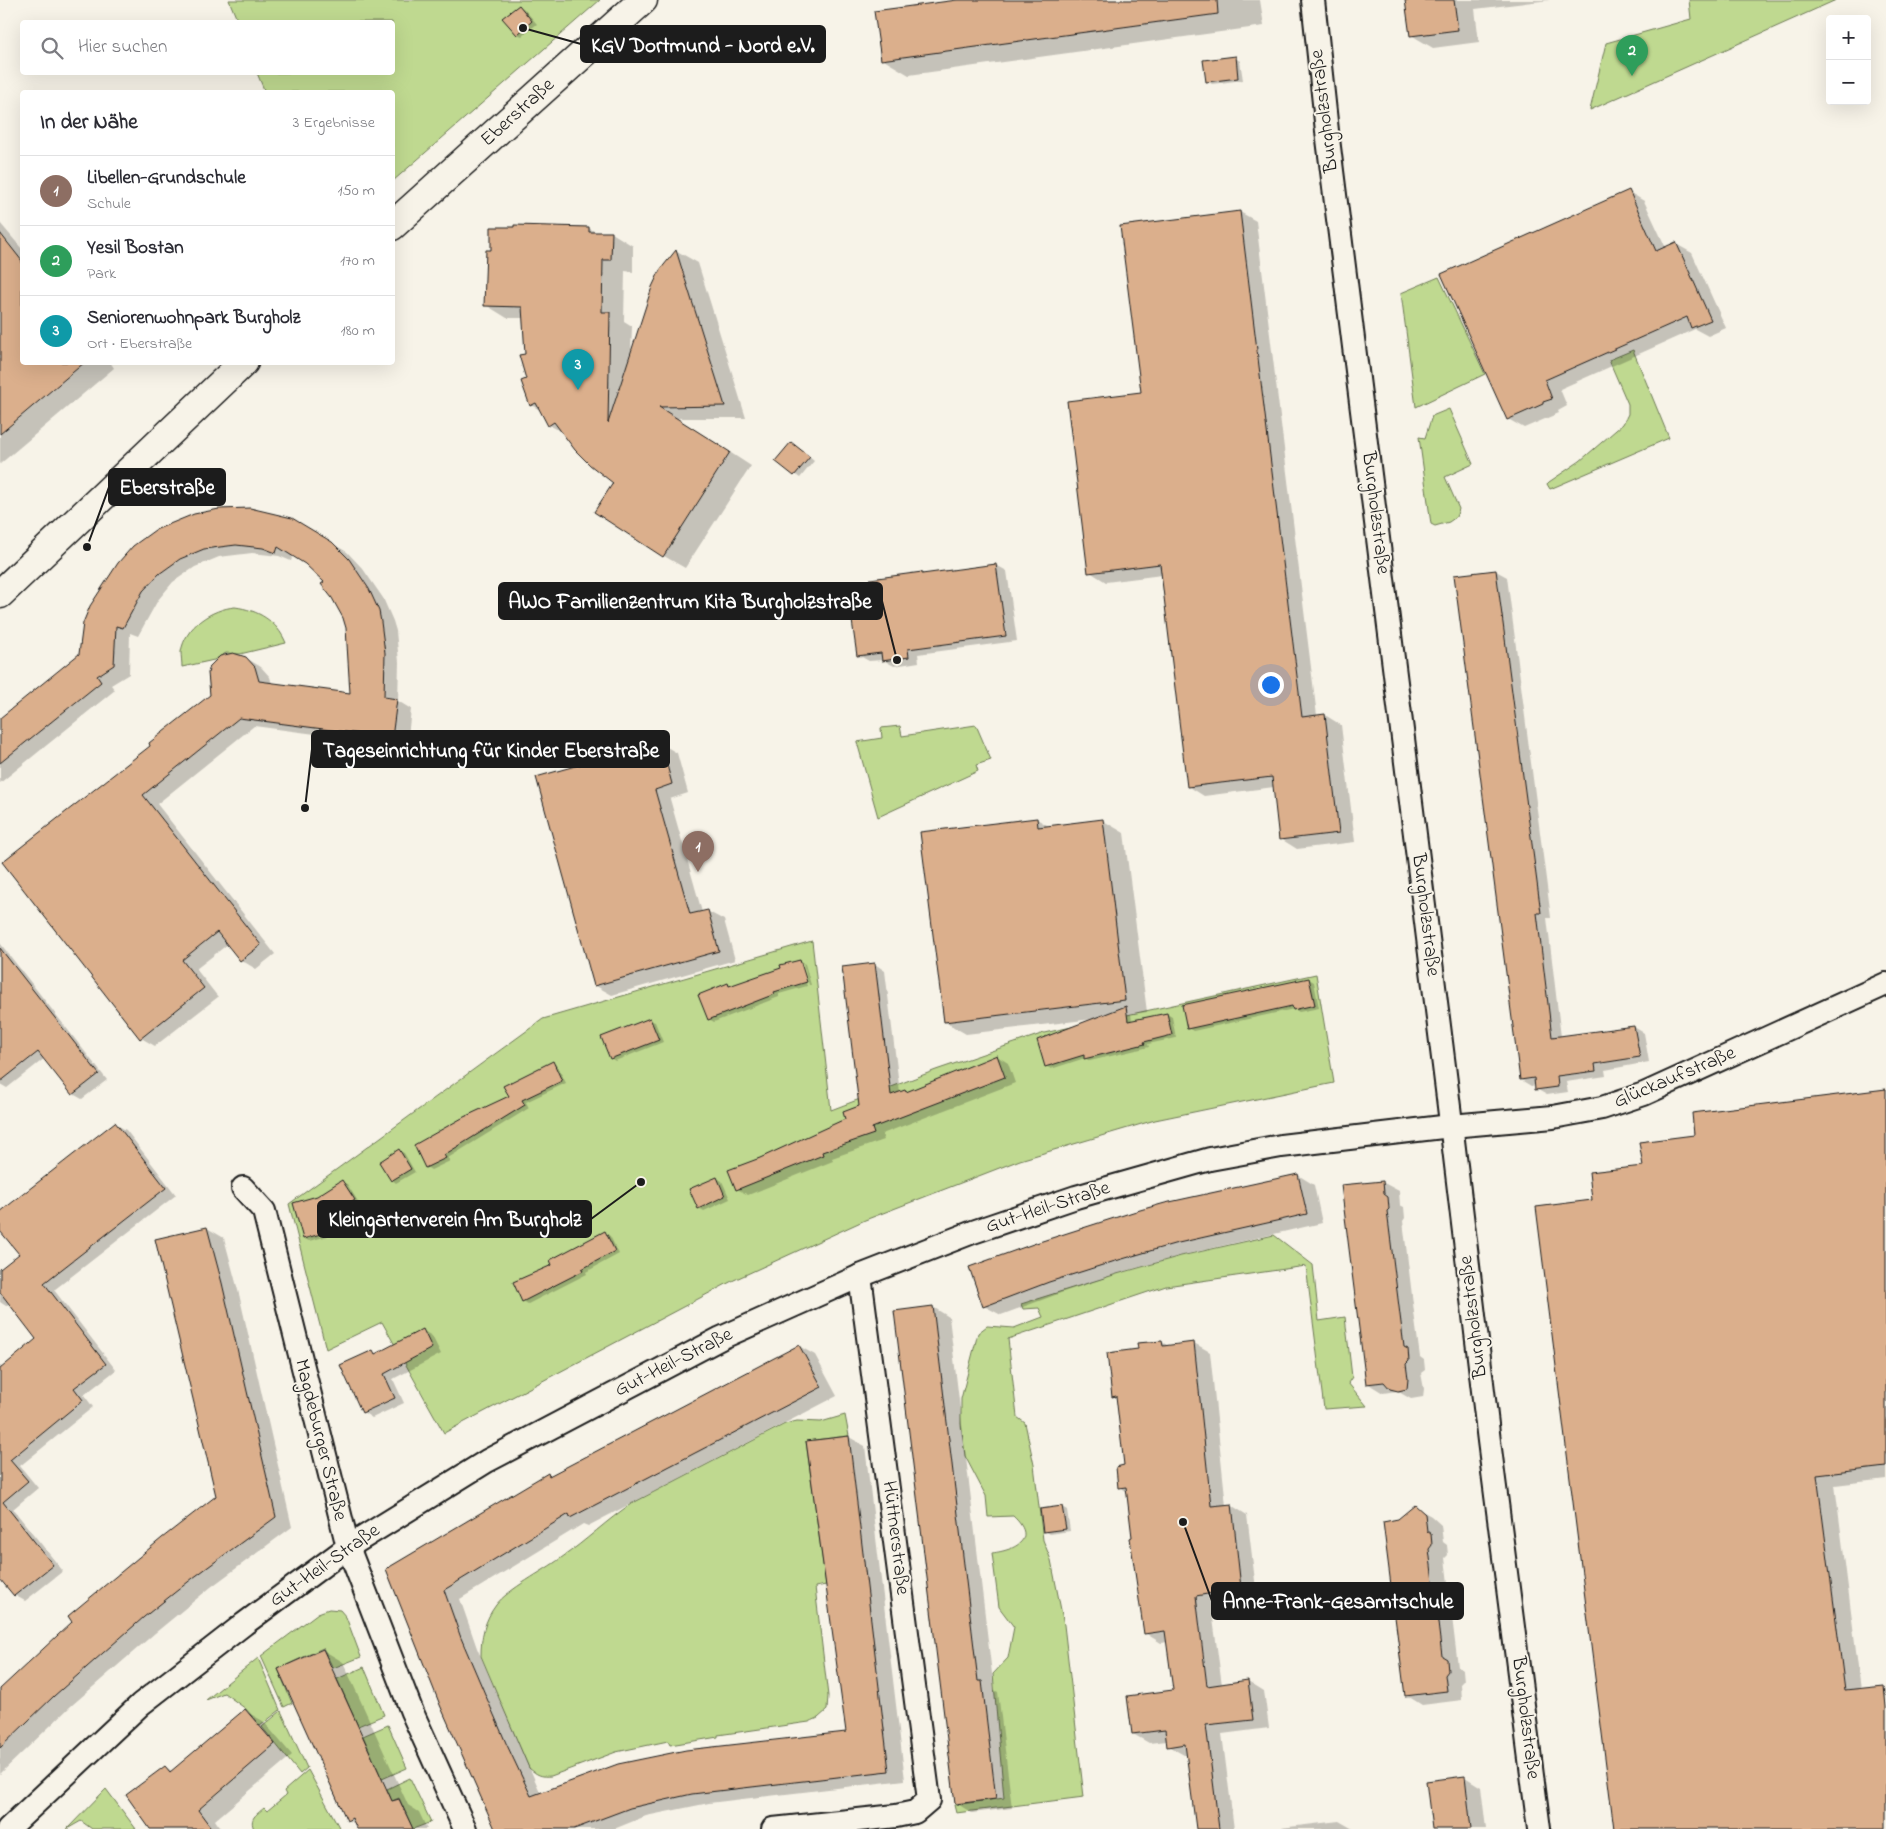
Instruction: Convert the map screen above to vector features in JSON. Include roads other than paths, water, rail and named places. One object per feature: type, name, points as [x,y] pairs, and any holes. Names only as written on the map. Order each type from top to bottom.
[{"type":"street","name":"Eberstraße","points":[[395,223],[644,0]]},
{"type":"street","name":"Burgholzstraße","points":[[1312,0],[1489,1442],[1539,1829]]},
{"type":"street","points":[[0,594],[241,365]]},
{"type":"street","name":"Glückaufstraße","points":[[1451,1126],[1553,1117],[1602,1108],[1644,1094],[1886,984]]},
{"type":"street","name":"Gut-Heil-Straße","points":[[8,1829],[141,1704],[348,1547],[487,1462],[721,1338],[860,1276],[973,1232],[1076,1197],[1210,1159],[1281,1146],[1451,1126]]},
{"type":"street","name":"Magdeburger Straße","points":[[243,1188],[264,1211],[348,1547],[412,1712],[465,1829]]},
{"type":"street","name":"Hüttnerstraße","points":[[773,1829],[896,1816],[915,1812],[929,1800],[860,1276]]},
{"type":"place","name":"KGV Dortmund - Nord e.V.","points":[[523,28]]},
{"type":"place","name":"Yesil Bostan","points":[[1632,76]]},
{"type":"place","name":"Seniorenwohnpark Burgholz","points":[[578,390]]},
{"type":"place","name":"Eberstraße","points":[[87,547]]},
{"type":"place","name":"AWO Familienzentrum Kita Burgholzstraße","points":[[897,660]]},
{"type":"place","name":"Tageseinrichtung für Kinder Eberstraße","points":[[305,808]]},
{"type":"place","name":"Libellen-Grundschule","points":[[698,872]]},
{"type":"place","name":"Kleingartenverein Am Burgholz","points":[[641,1182]]},
{"type":"place","name":"Anne-Frank-Gesamtschule","points":[[1183,1522]]}]
